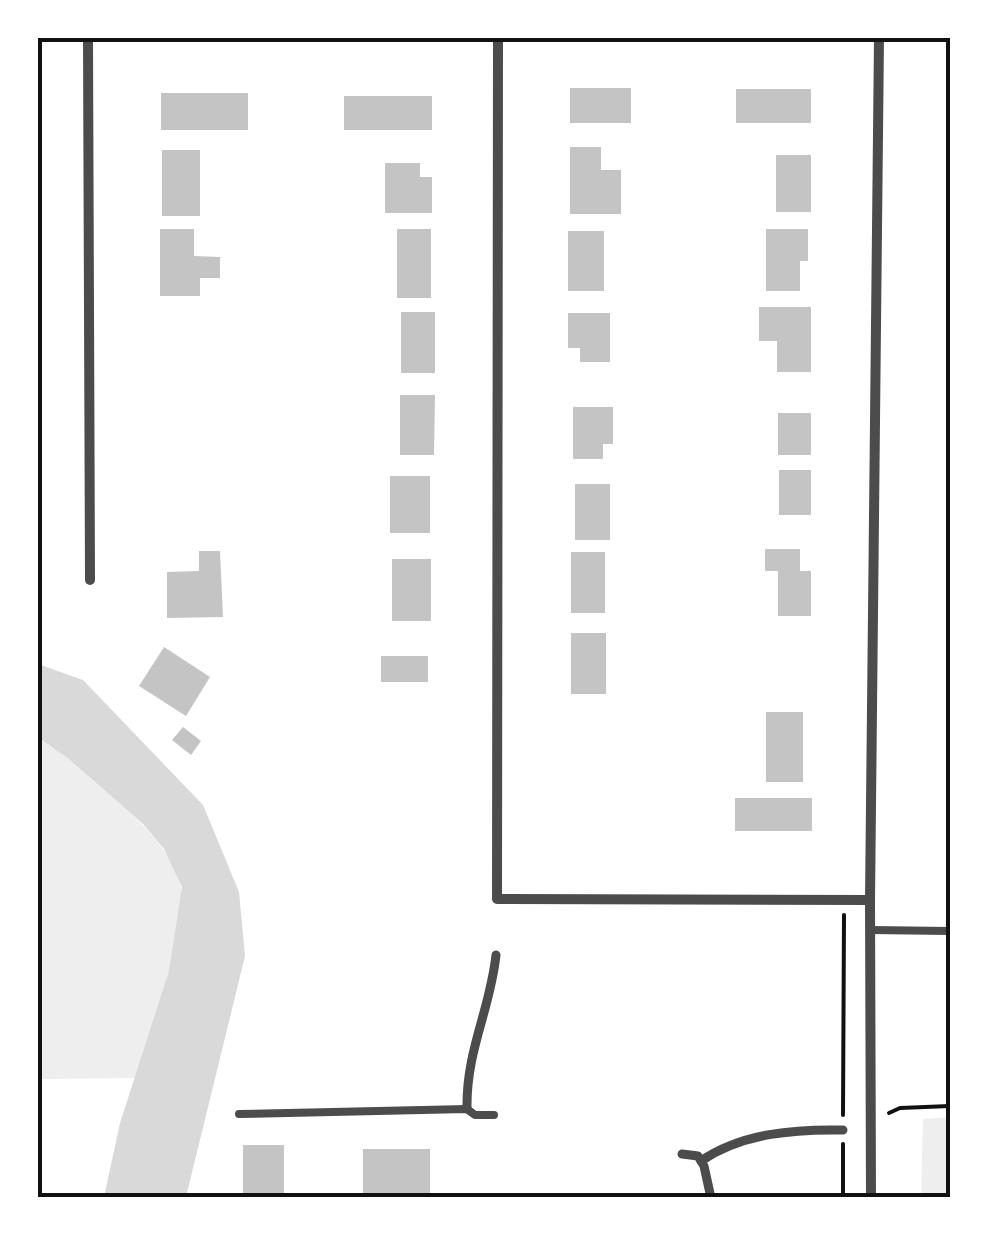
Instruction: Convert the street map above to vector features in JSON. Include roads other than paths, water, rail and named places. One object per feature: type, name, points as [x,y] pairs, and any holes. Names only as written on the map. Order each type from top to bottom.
[{"type":"street","points":[[88,38],[90,580]]},
{"type":"street","points":[[498,38],[497,899],[870,900]]},
{"type":"street","points":[[870,1198],[880,38]]},
{"type":"street","points":[[467,1109],[469,1062],[496,955]]},
{"type":"street","points":[[701,1161],[714,1152],[772,1133],[843,1130]]},
{"type":"street","points":[[682,1154],[698,1156],[711,1198]]},
{"type":"lane","points":[[870,930],[950,930]]},
{"type":"lane","points":[[240,1114],[467,1109],[476,1116],[494,1114]]}]
